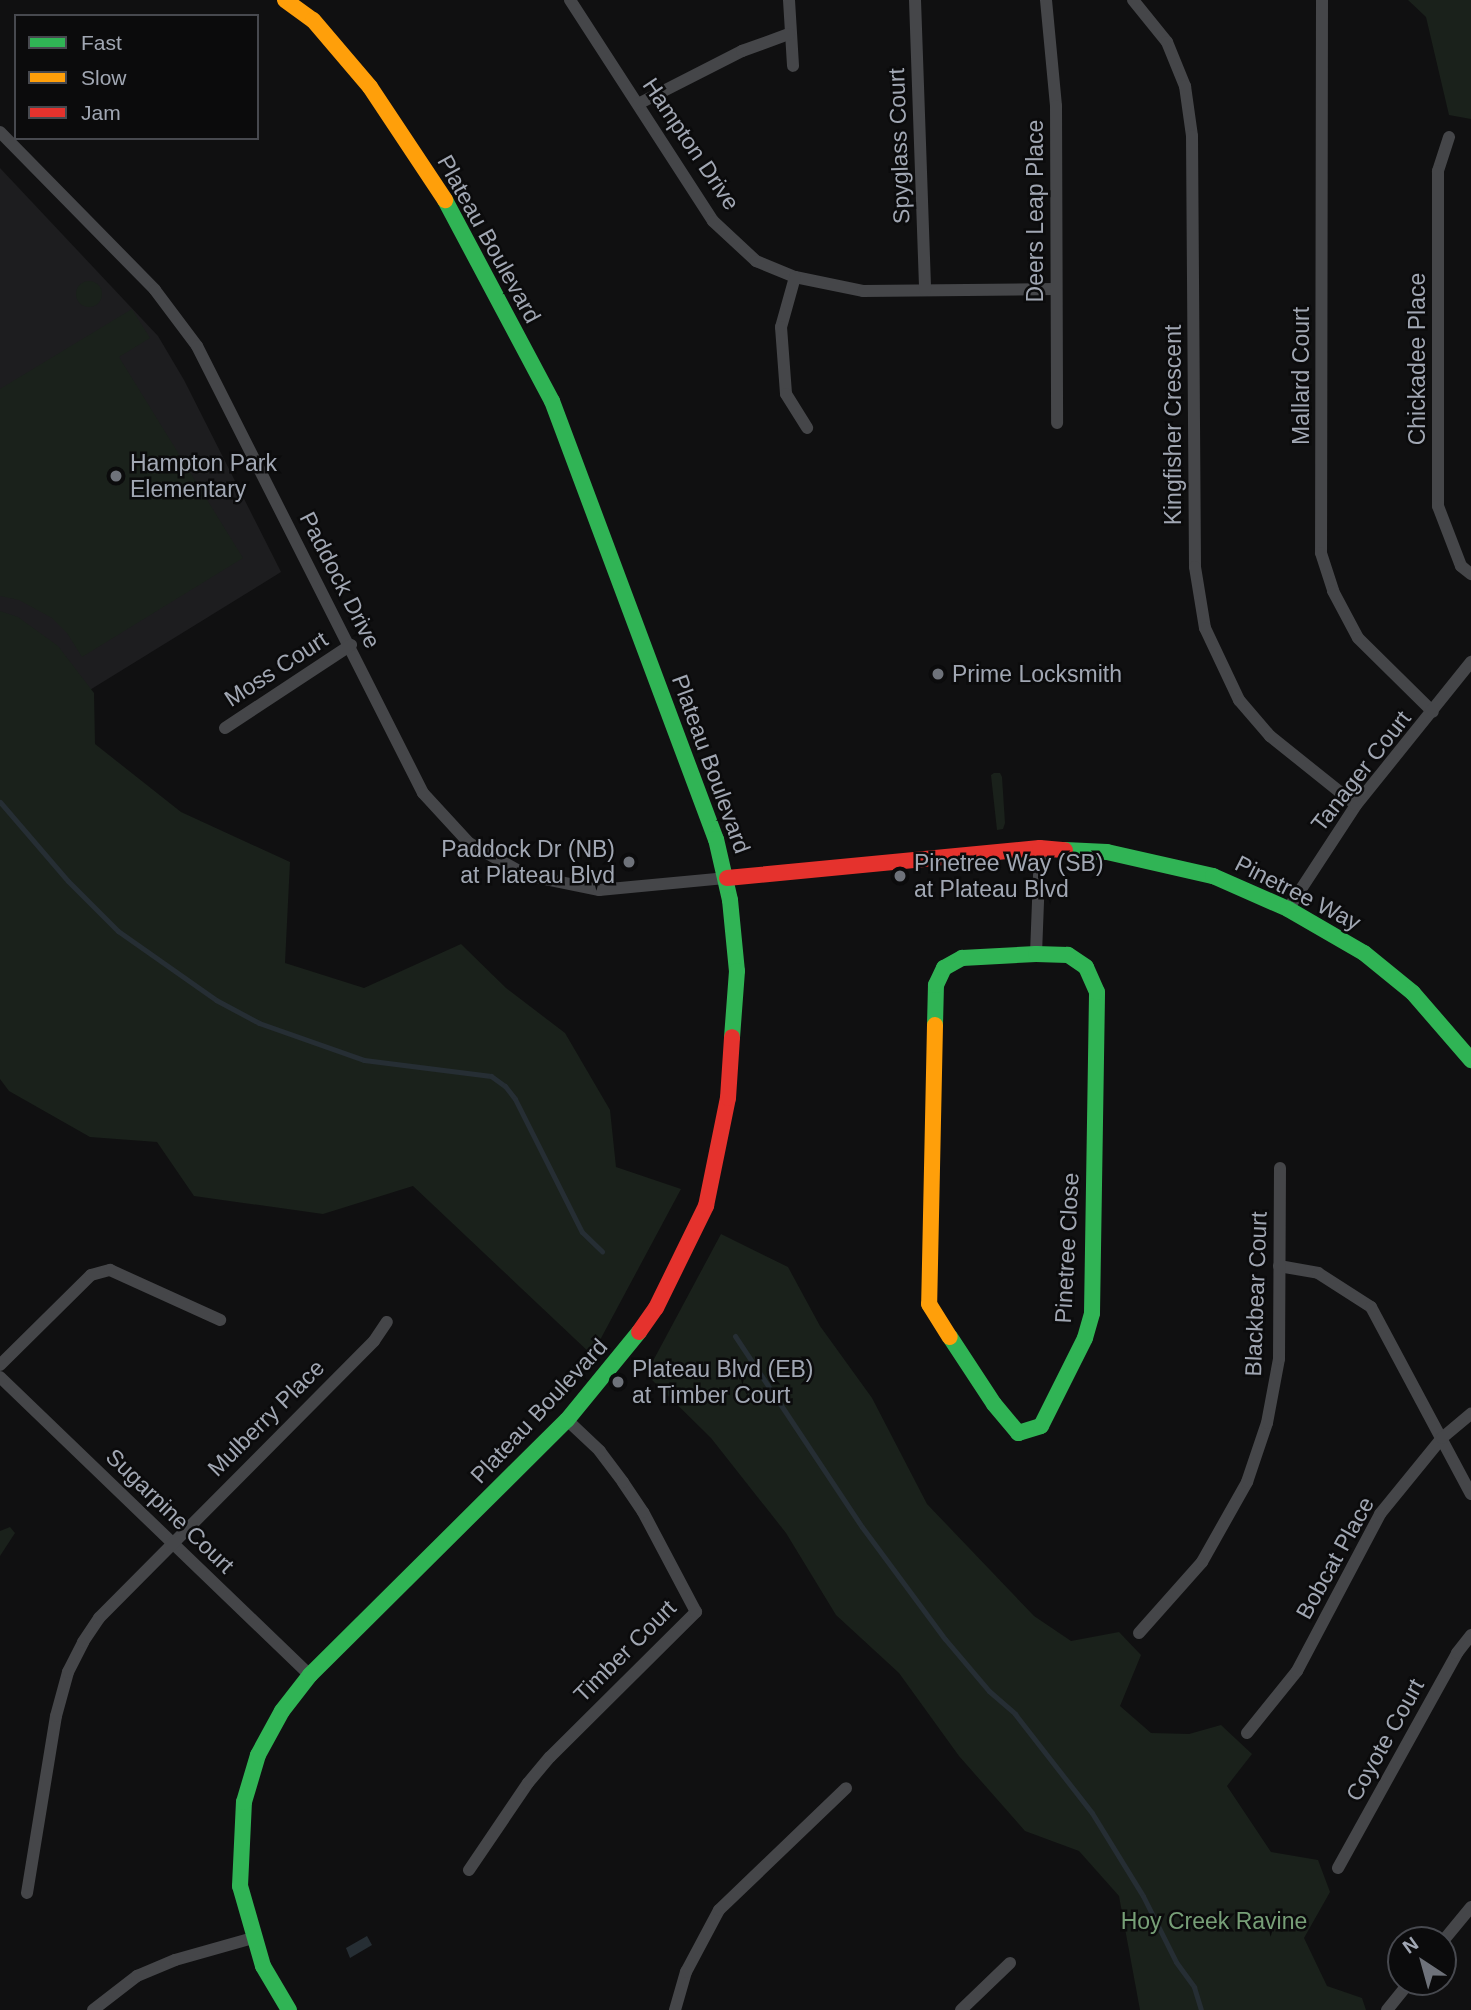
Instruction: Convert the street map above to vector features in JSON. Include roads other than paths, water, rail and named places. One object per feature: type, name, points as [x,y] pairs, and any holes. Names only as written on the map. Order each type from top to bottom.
[{"type":"street","name":"Plateau Boulevard","points":[[285,0],[313,20],[370,87],[447,203],[552,401],[716,839],[727,878],[737,971],[728,1098],[706,1206],[689,1246],[656,1308],[621,1358],[567,1420],[310,1675],[282,1711],[263,1745],[244,1802],[239,1859],[245,1911],[253,1938],[263,1966],[289,2010]]},
{"type":"street","name":"Hampton Drive","points":[[570,0],[713,221],[756,261],[795,277],[863,291],[1056,289]]},
{"type":"street","points":[[789,0],[793,66]]},
{"type":"street","name":"Spyglass Court","points":[[915,0],[925,290]]},
{"type":"street","name":"Deers Leap Place","points":[[1045,0],[1056,106],[1058,423]]},
{"type":"street","name":"Kingfisher Crescent","points":[[1133,0],[1167,43],[1185,86],[1192,136],[1195,567],[1205,628],[1239,700],[1270,736],[1356,805]]},
{"type":"street","name":"Mallard Court","points":[[1322,0],[1321,553],[1333,592],[1358,638],[1433,712]]},
{"type":"street","points":[[638,104],[741,51],[789,34]]},
{"type":"street","name":"Paddock Drive","points":[[0,132],[155,289],[197,346],[351,645],[423,793],[469,844],[526,875],[599,890],[727,878]]},
{"type":"street","name":"Chickadee Place","points":[[1449,138],[1437,171],[1438,506],[1461,566],[1471,574]]},
{"type":"street","points":[[795,277],[781,327],[786,394],[807,428]]},
{"type":"street","name":"Moss Court","points":[[225,728],[351,645]]},
{"type":"street","name":"Tanager Court","points":[[1288,909],[1356,805],[1471,662]]},
{"type":"street","name":"Pinetree Way","points":[[727,878],[1040,848],[1107,852],[1213,876],[1288,909],[1364,953],[1413,993],[1471,1060]]},
{"type":"street","points":[[1036,954],[1040,848]]},
{"type":"street","name":"Pinetree Close","points":[[1036,954],[1068,955],[1086,967],[1097,992],[1092,1313],[1085,1338],[1041,1426],[1018,1433],[994,1404],[929,1304],[936,985],[944,968],[962,957],[1036,954]]},
{"type":"street","name":"Blackbear Court","points":[[1139,1633],[1202,1562],[1247,1482],[1267,1423],[1279,1359],[1280,1168]]},
{"type":"street","points":[[1279,1266],[1318,1273],[1371,1307],[1471,1494]]},
{"type":"street","points":[[0,1365],[91,1275],[110,1270],[220,1320]]},
{"type":"street","name":"Mulberry Place","points":[[27,1893],[56,1716],[68,1672],[99,1618],[374,1341],[387,1322]]},
{"type":"street","name":"Sugarpine Court","points":[[0,1377],[310,1675]]},
{"type":"street","name":"Bobcat Place","points":[[1247,1733],[1297,1671],[1380,1514],[1442,1438],[1471,1414]]},
{"type":"street","name":"Timber Court","points":[[469,1870],[514,1801],[550,1757],[696,1612],[643,1512],[623,1482],[600,1451],[567,1420]]},
{"type":"street","name":"Coyote Court","points":[[1338,1868],[1457,1653],[1471,1635]]},
{"type":"street","points":[[675,2010],[691,1961],[719,1910],[846,1788]]},
{"type":"street","points":[[1455,1926],[1471,1907]]},
{"type":"street","points":[[93,2010],[137,1976],[175,1961],[253,1938]]},
{"type":"street","points":[[961,2010],[1010,1963]]},
{"type":"street","points":[[1387,2010],[1398,1996]]},
{"type":"waterway","points":[[0,802],[68,881],[118,931],[216,1000],[259,1023],[364,1060],[491,1076],[505,1086],[515,1099],[582,1232],[602,1251]]},
{"type":"waterway","points":[[735,1336],[862,1527],[945,1639],[989,1691],[1015,1714],[1092,1813],[1143,1896],[1176,1962],[1194,1987],[1201,2010]]},
{"type":"place","name":"Hampton Park Elementary","points":[[116,476]]},
{"type":"place","name":"Prime Locksmith","points":[[938,674]]},
{"type":"place","name":"Paddock Dr (NB) at Plateau Blvd","points":[[629,862]]},
{"type":"place","name":"Pinetree Way (SB) at Plateau Blvd","points":[[900,876]]},
{"type":"place","name":"Plateau Blvd (EB) at Timber Court","points":[[618,1382]]},
{"type":"park label","name":"Hoy Creek Ravine","points":[[1214,1921]]}]
